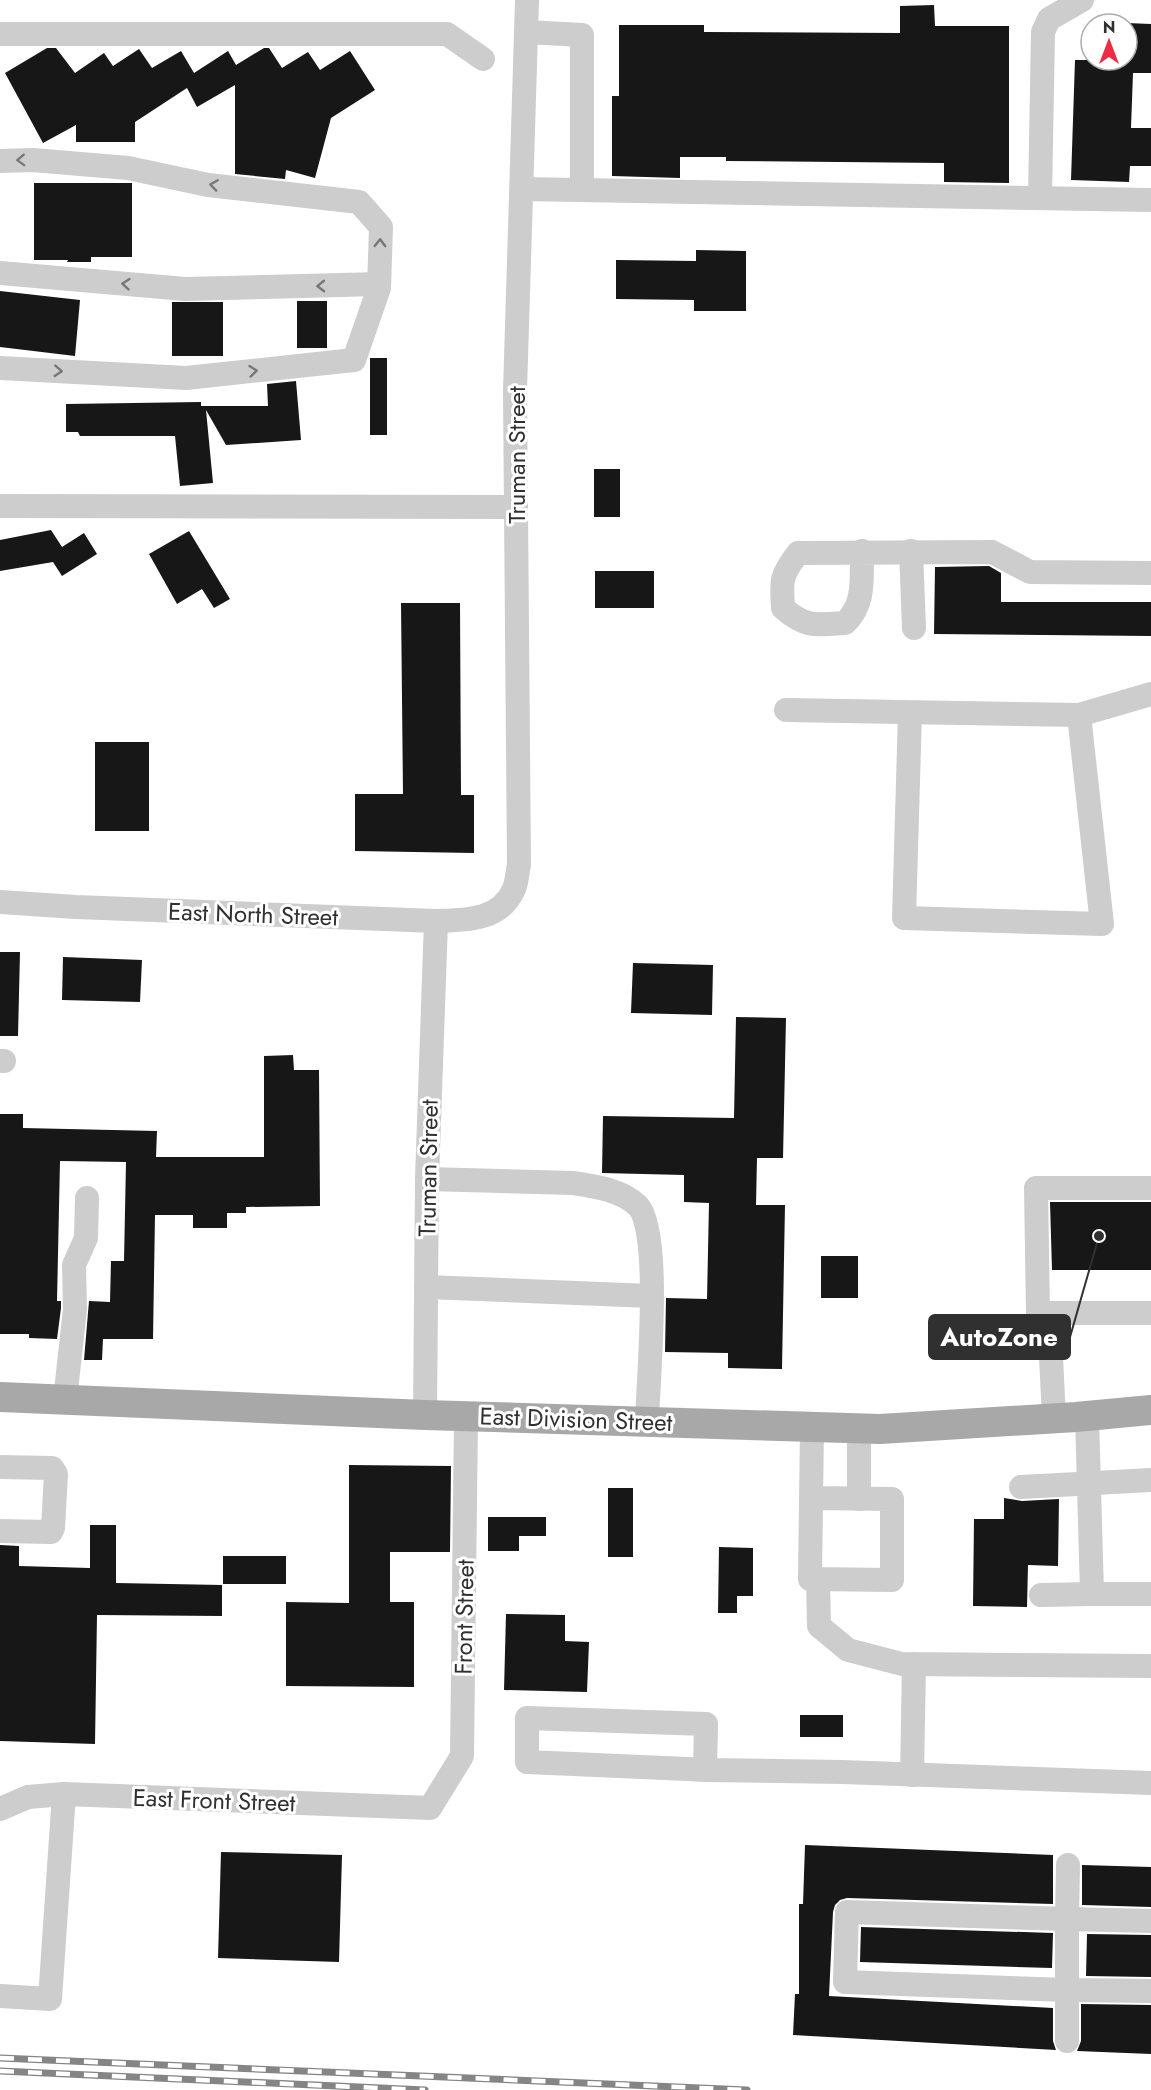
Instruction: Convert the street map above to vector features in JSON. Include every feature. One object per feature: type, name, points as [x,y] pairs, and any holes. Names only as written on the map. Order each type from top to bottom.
[{"type":"main road","name":"East Division Street","points":[[0,1397],[424,1415],[880,1429],[1151,1410]]},
{"type":"street","name":"Truman Street","points":[[502,906],[514,889],[519,866],[515,391],[527,0]]},
{"type":"street","points":[[1040,198],[1043,32],[1049,19],[1082,0]]},
{"type":"street","points":[[526,32],[582,35],[582,190]]},
{"type":"street","points":[[0,34],[447,34],[483,59]]},
{"type":"street","points":[[0,161],[33,160],[128,168],[208,185],[359,202],[381,227],[379,284],[354,360],[186,378],[0,368]]},
{"type":"street","points":[[522,189],[1151,200]]},
{"type":"street","points":[[0,273],[185,289],[379,284]]},
{"type":"street","points":[[0,506],[516,507]]},
{"type":"street","points":[[862,551],[992,552],[1030,572],[1151,573]]},
{"type":"street","points":[[911,551],[914,628]]},
{"type":"street","points":[[786,710],[1079,715],[1151,694]]},
{"type":"street","points":[[910,713],[904,918],[1102,924],[1079,715]]},
{"type":"street","name":"East North Street","points":[[0,902],[436,921],[477,919],[502,906]]},
{"type":"street","name":"Truman Street","points":[[424,1415],[427,1179],[436,921]]},
{"type":"street","points":[[427,1179],[573,1183],[594,1186],[616,1193],[638,1206],[648,1228],[652,1264],[647,1421]]},
{"type":"street","points":[[1054,1418],[1051,1358],[1038,1313],[1036,1188],[1151,1188]]},
{"type":"street","points":[[65,1400],[75,1309],[74,1265],[86,1238],[87,1198]]},
{"type":"street","points":[[426,1287],[651,1296]]},
{"type":"street","points":[[1038,1313],[1151,1313]]},
{"type":"street","name":"Front Street","points":[[430,1808],[462,1756],[466,1416]]},
{"type":"street","points":[[1087,1416],[1092,1594]]},
{"type":"street","points":[[811,1498],[892,1499],[892,1580],[810,1579],[811,1498],[812,1427]]},
{"type":"street","points":[[859,1428],[859,1499]]},
{"type":"street","points":[[0,1467],[52,1468],[56,1474],[51,1532],[0,1531]]},
{"type":"street","points":[[1021,1487],[1151,1480]]},
{"type":"street","points":[[818,1579],[819,1626],[848,1650],[902,1664],[1151,1666]]},
{"type":"street","points":[[1041,1595],[1151,1594]]},
{"type":"street","points":[[912,1774],[914,1664]]},
{"type":"street","points":[[705,1770],[706,1724],[527,1718],[527,1762],[705,1770],[912,1774],[1151,1783]]},
{"type":"street","points":[[0,1996],[50,1998],[64,1794]]},
{"type":"street","name":"East Front Street","points":[[0,1809],[28,1797],[64,1794],[430,1808]]},
{"type":"street","points":[[1066,2041],[1068,1865]]},
{"type":"street","points":[[1151,1921],[847,1912],[845,1982],[1151,1991]]},
{"type":"building","points":[[934,5],[935,26],[1009,26],[1009,183],[944,182],[944,163],[726,161],[726,157],[680,157],[680,178],[612,176],[612,96],[619,96],[619,25],[704,25],[704,32],[900,33],[900,6]]},
{"type":"building","points":[[1139,24],[1151,24],[1151,73],[1133,73],[1131,128],[1151,128],[1151,166],[1130,166],[1129,182],[1071,180],[1075,60],[1079,60],[1079,72],[1139,72]]},
{"type":"building","points":[[47,48],[56,48],[75,73],[104,53],[113,66],[139,49],[152,68],[181,51],[194,73],[228,51],[236,65],[264,48],[269,48],[282,68],[308,52],[320,70],[350,51],[375,90],[331,118],[315,178],[286,170],[285,179],[235,174],[235,85],[197,107],[187,88],[135,122],[135,142],[76,142],[76,125],[43,143],[5,73]]},
{"type":"building","points":[[34,183],[132,183],[132,257],[91,257],[91,262],[34,260]]},
{"type":"building","points":[[696,250],[746,251],[746,311],[694,311],[694,300],[616,299],[616,260],[696,261]]},
{"type":"building","points":[[0,291],[80,300],[75,356],[0,347]]},
{"type":"building","points":[[297,301],[327,301],[327,348],[297,348]]},
{"type":"building","points":[[172,302],[223,302],[223,356],[172,356]]},
{"type":"building","points":[[370,358],[387,358],[387,435],[370,435]]},
{"type":"building","points":[[296,381],[301,440],[226,445],[206,410],[213,483],[180,486],[175,436],[80,436],[78,432],[66,432],[66,404],[201,402],[201,406],[268,406],[267,384]]},
{"type":"building","points":[[594,469],[620,469],[620,517],[594,517]]},
{"type":"building","points":[[51,530],[62,547],[84,533],[97,554],[62,576],[53,562],[0,571],[0,540]]},
{"type":"building","points":[[189,531],[230,599],[214,608],[202,589],[177,604],[149,554]]},
{"type":"building","points":[[989,566],[1001,573],[1001,602],[1151,602],[1151,636],[934,634],[935,567]]},
{"type":"building","points":[[595,571],[654,571],[654,608],[595,608]]},
{"type":"building","points":[[401,603],[460,603],[461,795],[474,795],[474,853],[355,851],[355,794],[403,794]]},
{"type":"building","points":[[95,742],[149,742],[149,831],[95,831]]},
{"type":"building","points":[[0,952],[20,952],[18,1036],[0,1036]]},
{"type":"building","points":[[63,957],[142,960],[140,1002],[62,1000]]},
{"type":"building","points":[[633,963],[713,965],[712,1015],[631,1013]]},
{"type":"building","points":[[736,1017],[786,1018],[783,1158],[757,1158],[756,1205],[785,1205],[782,1369],[728,1368],[728,1353],[665,1352],[666,1298],[707,1299],[709,1203],[684,1202],[684,1175],[602,1173],[603,1116],[734,1118]]},
{"type":"building","points":[[293,1055],[294,1070],[319,1070],[320,1206],[246,1207],[246,1213],[227,1213],[227,1228],[193,1228],[193,1215],[155,1215],[153,1339],[103,1339],[102,1360],[84,1360],[89,1301],[110,1302],[111,1261],[124,1261],[126,1162],[60,1161],[57,1301],[61,1301],[61,1308],[57,1339],[29,1338],[29,1334],[0,1334],[0,1114],[23,1114],[23,1128],[157,1131],[156,1157],[264,1157],[264,1056]]},
{"type":"building","points":[[1050,1202],[1151,1202],[1151,1270],[1052,1270]]},
{"type":"building","points":[[821,1256],[858,1256],[858,1298],[821,1298]]},
{"type":"building","points":[[349,1465],[451,1466],[450,1552],[390,1552],[390,1602],[414,1602],[414,1687],[286,1686],[286,1602],[349,1603]]},
{"type":"building","points":[[608,1488],[633,1488],[633,1557],[608,1557]]},
{"type":"building","points":[[1004,1498],[1022,1501],[1059,1499],[1058,1566],[1028,1565],[1027,1607],[973,1606],[974,1519],[1004,1519]]},
{"type":"building","points":[[488,1517],[546,1517],[546,1536],[519,1536],[519,1551],[488,1551]]},
{"type":"building","points":[[90,1525],[116,1525],[116,1583],[222,1585],[222,1616],[97,1615],[95,1744],[0,1741],[0,1545],[19,1546],[19,1566],[90,1568]]},
{"type":"building","points":[[719,1547],[753,1548],[753,1596],[737,1596],[737,1613],[718,1613]]},
{"type":"building","points":[[223,1556],[286,1556],[286,1584],[223,1584]]},
{"type":"building","points":[[506,1614],[565,1615],[565,1641],[589,1642],[587,1692],[504,1690]]},
{"type":"building","points":[[800,1715],[843,1715],[843,1737],[800,1737]]},
{"type":"building","points":[[805,1845],[1053,1855],[1053,1904],[847,1898],[840,1900],[833,1912],[829,1996],[1053,2008],[1053,2041],[1056,2050],[793,2035],[795,1994],[799,1994],[799,1904],[803,1904]]},
{"type":"building","points":[[221,1852],[342,1855],[339,1962],[218,1958]]},
{"type":"building","points":[[1082,1865],[1151,1867],[1151,1907],[1082,1905]]},
{"type":"building","points":[[861,1927],[1053,1933],[1052,1968],[860,1962]]},
{"type":"building","points":[[1087,1934],[1151,1935],[1151,1977],[1086,1976]]},
{"type":"building","points":[[1081,2004],[1151,2005],[1151,2054],[1077,2051],[1081,2041]]},
{"type":"railway","points":[[0,2058],[747,2090]]},
{"type":"railway","points":[[0,2071],[425,2090]]},
{"type":"place","name":"AutoZone","points":[[1099,1236]]}]
